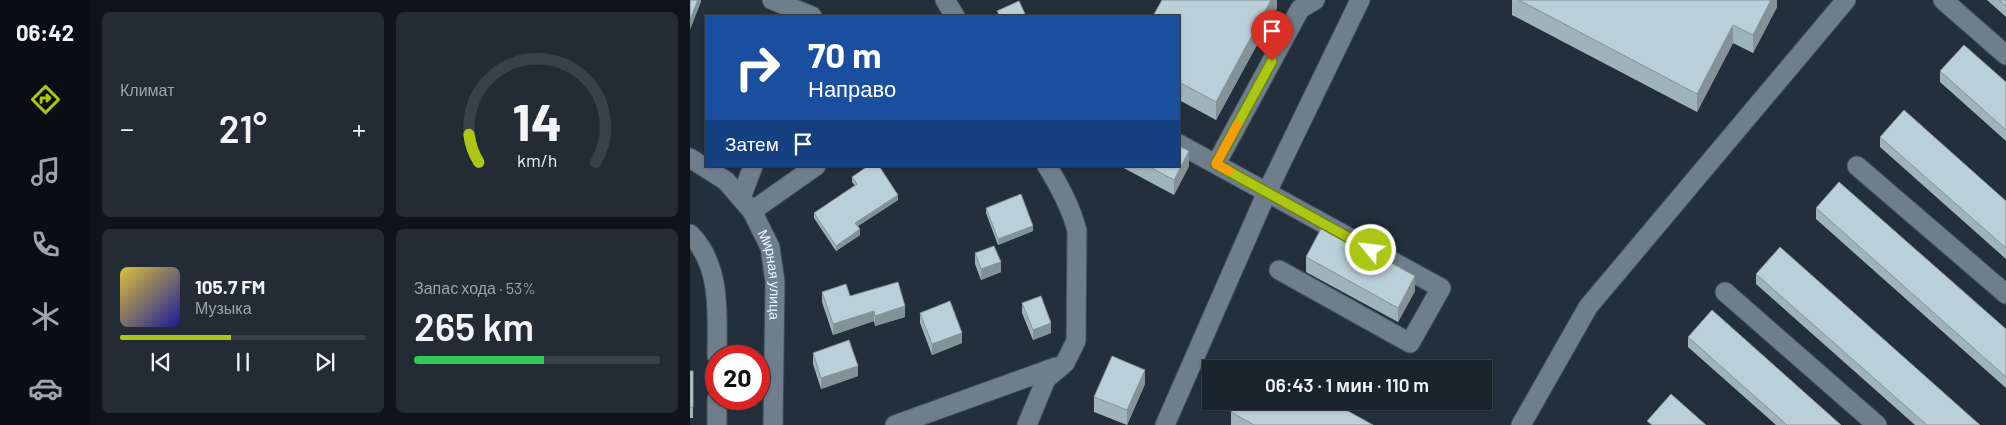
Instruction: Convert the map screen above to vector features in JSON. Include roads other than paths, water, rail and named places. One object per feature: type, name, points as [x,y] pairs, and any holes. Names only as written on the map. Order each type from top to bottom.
[{"type":"street","points":[[772,0],[809,15]]},
{"type":"street","points":[[945,0],[954,15]]},
{"type":"street","points":[[1216,164],[1300,9],[1315,0]]},
{"type":"street","points":[[1165,425],[1267,192],[1359,0]]},
{"type":"street","points":[[1521,425],[1588,307],[1846,0]]},
{"type":"street","points":[[1943,0],[2006,55]]},
{"type":"street","points":[[1180,145],[1440,288],[1410,343],[1279,270]]},
{"type":"street","name":"Мирная улица","points":[[690,158],[726,180],[746,205],[770,247],[775,282],[773,425]]},
{"type":"street","points":[[1857,166],[2006,294]]},
{"type":"street","points":[[746,205],[753,167]]},
{"type":"street","points":[[746,205],[814,167]]},
{"type":"street","points":[[1026,425],[1046,379],[1064,363],[1076,341],[1077,231],[1073,215],[1064,194],[1048,167]]},
{"type":"street","points":[[690,234],[710,265],[712,273],[718,298],[717,345]]},
{"type":"street","points":[[1725,292],[1877,425]]},
{"type":"street","points":[[895,425],[1064,363]]},
{"type":"street","points":[[717,410],[717,425]]}]
